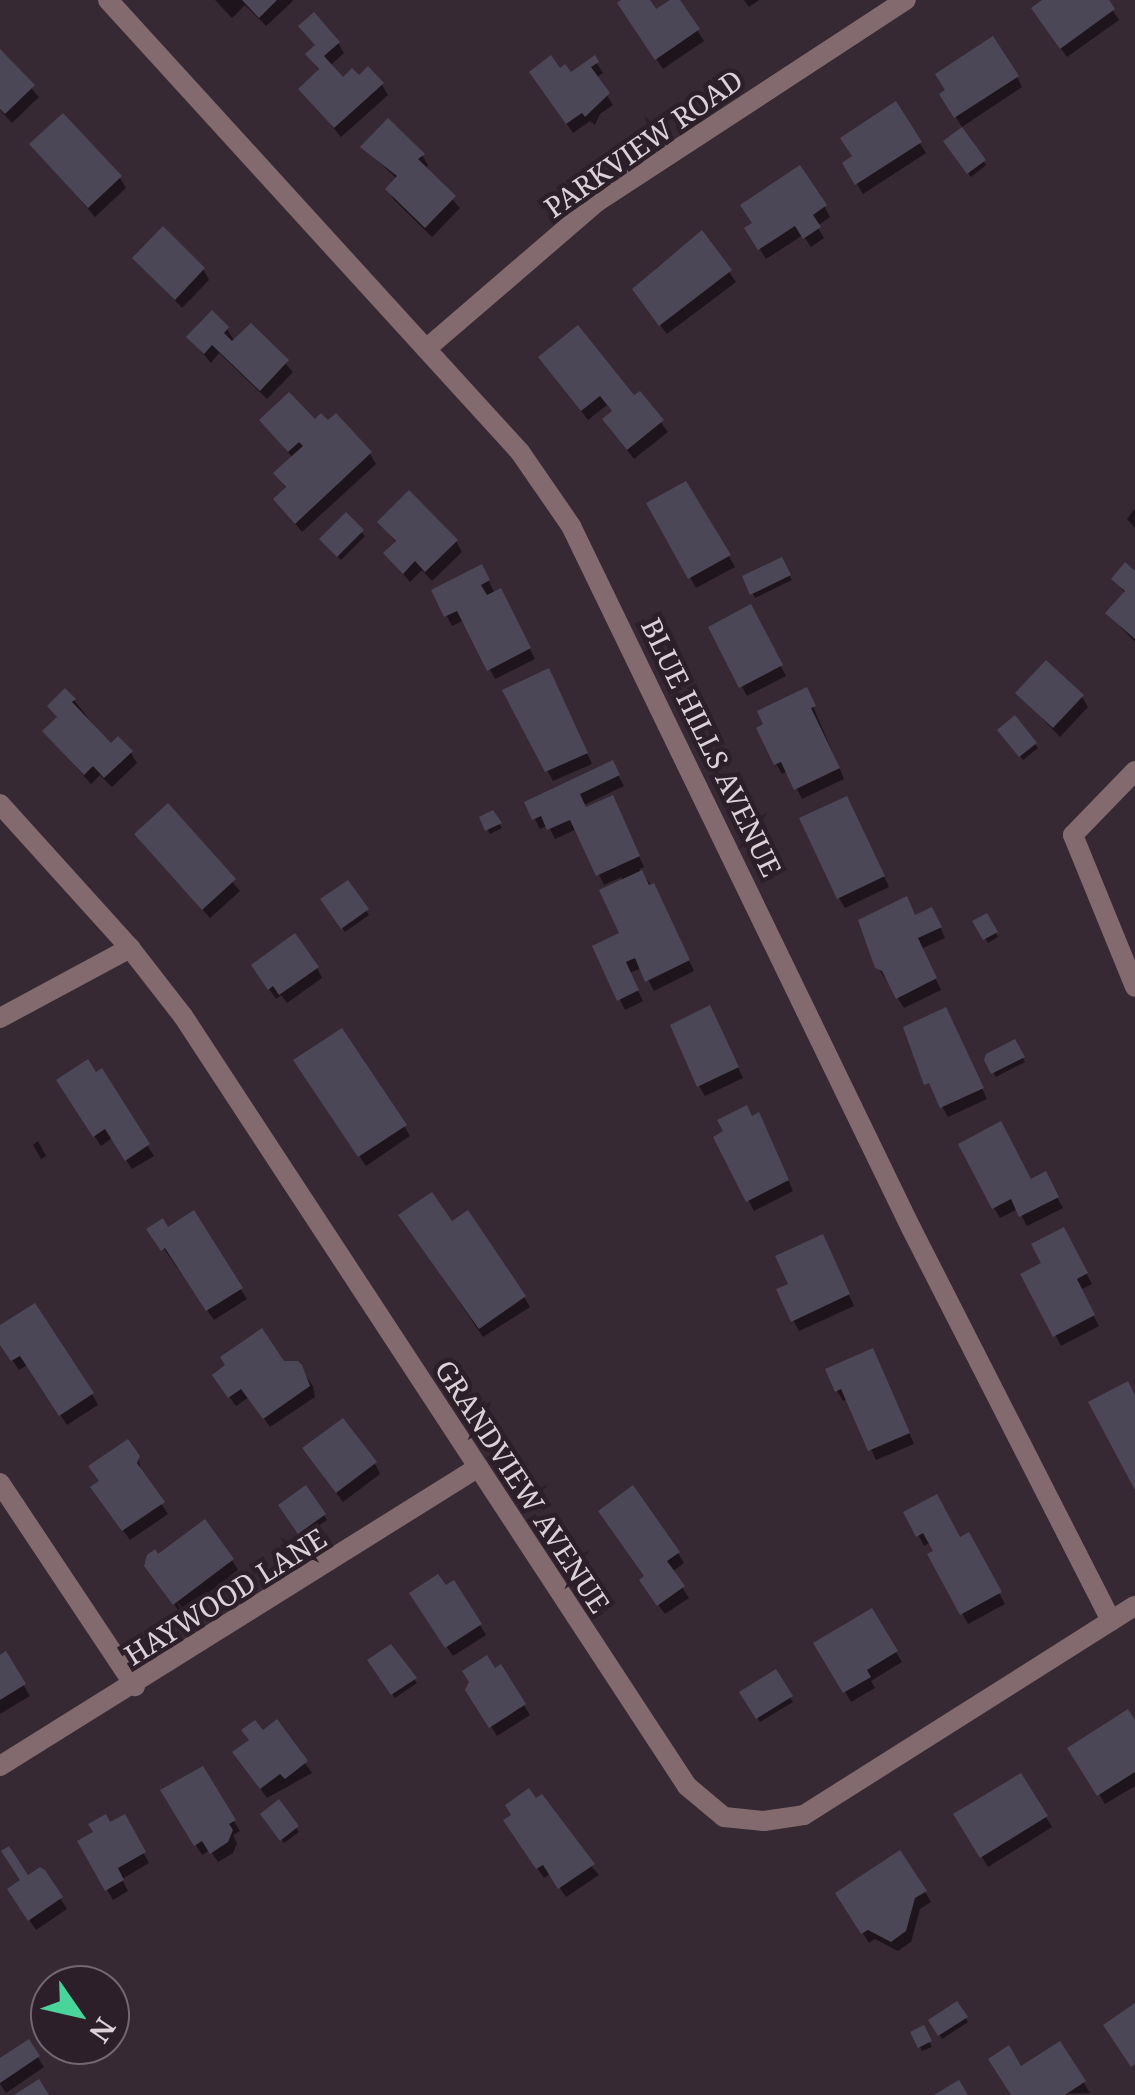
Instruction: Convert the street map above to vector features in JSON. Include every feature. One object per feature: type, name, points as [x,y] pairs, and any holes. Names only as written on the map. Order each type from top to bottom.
[{"type":"street","name":"BLUE HILLS AVENUE","points":[[108,0],[520,452],[571,526],[919,1245],[1111,1621]]},
{"type":"street","name":"PARKVIEW ROAD","points":[[426,350],[597,202],[906,0]]},
{"type":"street","points":[[1135,771],[1073,836],[1135,987]]},
{"type":"street","name":"GRANDVIEW AVENUE","points":[[0,804],[130,948],[183,1016],[687,1786],[724,1816],[764,1821],[804,1814],[1135,1606]]},
{"type":"street","points":[[0,1018],[130,948]]},
{"type":"street","name":"HAYWOOD LANE","points":[[0,1766],[135,1686],[477,1468]]},
{"type":"street","points":[[0,1483],[135,1686]]},
{"type":"building","points":[[242,0],[277,0],[259,18]]},
{"type":"building","points":[[650,0],[656,9],[670,0],[680,0],[700,29],[655,60],[617,3]]},
{"type":"building","points":[[1042,0],[1109,0],[1115,9],[1060,49],[1031,8]]},
{"type":"building","points":[[314,12],[340,42],[324,56],[343,77],[352,68],[359,75],[368,66],[384,83],[334,128],[298,89],[319,69],[305,54],[315,45],[298,26]]},
{"type":"building","points":[[993,36],[1019,76],[954,118],[939,94],[945,90],[935,74]]},
{"type":"building","points":[[0,49],[35,85],[5,114],[0,109]]},
{"type":"building","points":[[551,55],[560,68],[565,64],[571,72],[595,55],[599,62],[591,67],[610,93],[585,117],[582,113],[566,124],[529,72]]},
{"type":"building","points":[[896,101],[922,142],[855,185],[842,163],[852,156],[840,138]]},
{"type":"building","points":[[63,113],[122,176],[88,208],[29,144]]},
{"type":"building","points":[[388,118],[425,154],[418,159],[456,196],[425,228],[385,189],[397,176],[360,147]]},
{"type":"building","points":[[962,127],[986,160],[967,174],[943,141]]},
{"type":"building","points":[[800,165],[827,205],[813,215],[821,227],[803,239],[795,226],[758,250],[744,228],[752,223],[740,205]]},
{"type":"building","points":[[163,226],[205,268],[175,300],[132,258]]},
{"type":"building","points":[[702,230],[732,270],[659,326],[632,289]]},
{"type":"building","points":[[212,310],[229,327],[224,333],[232,341],[251,323],[289,360],[260,391],[212,345],[204,354],[186,337]]},
{"type":"building","points":[[578,325],[634,395],[640,391],[664,420],[627,450],[602,419],[612,411],[600,396],[581,411],[538,357]]},
{"type":"building","points":[[289,392],[315,419],[321,413],[328,420],[336,413],[372,452],[295,524],[273,499],[286,487],[273,473],[303,446],[299,442],[288,452],[259,420]]},
{"type":"building","points":[[686,481],[731,555],[688,579],[646,503]]},
{"type":"building","points":[[409,490],[458,540],[425,572],[415,561],[403,574],[383,553],[396,541],[377,522]]},
{"type":"building","points":[[346,512],[364,530],[337,557],[319,539]]},
{"type":"building","points":[[782,557],[791,575],[750,595],[742,576]]},
{"type":"building","points":[[1125,562],[1135,571],[1135,639],[1105,613],[1125,591],[1111,579]]},
{"type":"building","points":[[482,564],[490,580],[481,585],[487,595],[501,588],[531,648],[487,671],[457,611],[444,617],[431,590]]},
{"type":"building","points":[[751,604],[783,665],[739,688],[708,627]]},
{"type":"building","points":[[1046,660],[1084,695],[1053,728],[1015,693]]},
{"type":"building","points":[[549,668],[588,753],[545,772],[502,690]]},
{"type":"building","points":[[807,687],[816,706],[811,708],[840,768],[794,790],[781,762],[774,765],[756,728],[763,724],[757,711]]},
{"type":"building","points":[[65,688],[76,699],[72,702],[111,743],[118,736],[133,751],[104,778],[93,766],[84,775],[42,731],[57,717],[47,706]]},
{"type":"building","points":[[1015,715],[1037,743],[1019,757],[997,730]]},
{"type":"building","points":[[613,760],[620,775],[580,794],[586,807],[613,795],[640,856],[596,876],[570,820],[547,830],[541,816],[532,820],[524,802]]},
{"type":"building","points":[[847,796],[885,876],[837,899],[799,818]]},
{"type":"building","points":[[168,803],[236,879],[202,910],[134,834]]},
{"type":"building","points":[[493,810],[502,823],[485,831],[479,817]]},
{"type":"building","points":[[642,870],[649,885],[654,883],[690,960],[645,982],[635,958],[626,962],[639,990],[617,1001],[592,946],[619,933],[599,890]]},
{"type":"building","points":[[348,880],[369,909],[341,929],[320,899]]},
{"type":"building","points":[[907,896],[915,915],[932,907],[942,927],[918,938],[937,978],[896,999],[882,971],[875,968],[858,920]]},
{"type":"building","points":[[987,913],[998,932],[983,940],[972,921]]},
{"type":"building","points":[[295,933],[319,967],[279,995],[273,986],[268,990],[251,965]]},
{"type":"building","points":[[710,1005],[739,1067],[697,1087],[670,1025]]},
{"type":"building","points":[[946,1007],[984,1088],[940,1108],[929,1083],[924,1085],[903,1027]]},
{"type":"building","points":[[342,1028],[407,1125],[358,1157],[293,1060]]},
{"type":"building","points":[[1015,1039],[1025,1057],[991,1074],[984,1060],[986,1054]]},
{"type":"building","points":[[88,1059],[96,1072],[102,1068],[150,1144],[125,1161],[105,1129],[93,1137],[56,1080]]},
{"type":"building","points":[[747,1105],[752,1116],[759,1112],[789,1180],[746,1202],[713,1137],[723,1131],[717,1120]]},
{"type":"building","points":[[1001,1121],[1031,1179],[1046,1171],[1059,1197],[1019,1217],[1011,1199],[992,1209],[958,1144]]},
{"type":"building","points":[[432,1192],[452,1221],[468,1210],[526,1296],[479,1329],[398,1215]]},
{"type":"building","points":[[194,1210],[243,1288],[206,1311],[165,1248],[161,1251],[146,1229],[163,1218],[168,1227]]},
{"type":"building","points":[[1064,1227],[1088,1273],[1077,1279],[1095,1315],[1053,1337],[1020,1274],[1041,1263],[1031,1244]]},
{"type":"building","points":[[823,1234],[850,1294],[791,1322],[776,1289],[788,1284],[775,1256]]},
{"type":"building","points":[[35,1303],[94,1393],[59,1416],[20,1356],[11,1361],[0,1345],[0,1325]]},
{"type":"building","points":[[262,1328],[284,1361],[298,1361],[302,1365],[310,1386],[263,1419],[241,1389],[228,1398],[212,1375],[225,1365],[220,1357]]},
{"type":"building","points":[[873,1348],[910,1433],[868,1451],[841,1389],[835,1392],[825,1369]]},
{"type":"building","points":[[1128,1381],[1135,1395],[1135,1490],[1088,1402]]},
{"type":"building","points":[[343,1418],[377,1462],[336,1493],[302,1448]]},
{"type":"building","points":[[128,1439],[140,1456],[137,1463],[165,1502],[122,1531],[90,1487],[99,1481],[88,1466]]},
{"type":"building","points":[[306,1485],[326,1514],[298,1534],[278,1505]]},
{"type":"building","points":[[633,1485],[680,1552],[667,1561],[685,1586],[657,1606],[639,1580],[644,1576],[598,1511]]},
{"type":"building","points":[[937,1494],[960,1537],[969,1532],[1002,1592],[960,1615],[927,1554],[933,1551],[923,1533],[916,1537],[903,1512]]},
{"type":"building","points":[[205,1519],[234,1559],[173,1605],[144,1566],[147,1555],[155,1549],[158,1554]]},
{"type":"building","points":[[438,1574],[446,1585],[454,1580],[482,1624],[445,1648],[409,1593]]},
{"type":"building","points":[[872,1608],[898,1651],[867,1670],[871,1677],[843,1693],[813,1643]]},
{"type":"building","points":[[391,1644],[417,1678],[391,1695],[367,1660]]},
{"type":"building","points":[[6,1651],[26,1684],[0,1700],[0,1655]]},
{"type":"building","points":[[487,1655],[495,1668],[501,1664],[526,1704],[489,1728],[465,1690],[469,1682],[462,1671]]},
{"type":"building","points":[[776,1669],[793,1696],[756,1719],[739,1692]]},
{"type":"building","points":[[1128,1709],[1135,1720],[1135,1772],[1097,1796],[1067,1748]]},
{"type":"building","points":[[277,1719],[308,1761],[285,1779],[280,1774],[260,1789],[232,1752],[249,1740],[241,1730],[255,1720],[263,1730]]},
{"type":"building","points":[[203,1766],[236,1820],[229,1824],[233,1830],[228,1842],[210,1854],[202,1841],[194,1846],[160,1790]]},
{"type":"building","points":[[1021,1773],[1048,1816],[980,1858],[953,1814]]},
{"type":"building","points":[[529,1788],[536,1798],[542,1794],[595,1864],[558,1889],[543,1865],[536,1869],[503,1820],[511,1815],[505,1805]]},
{"type":"building","points":[[279,1799],[299,1826],[280,1841],[260,1814]]},
{"type":"building","points":[[106,1814],[110,1822],[125,1814],[146,1852],[118,1868],[124,1880],[105,1891],[77,1841],[93,1832],[88,1824]]},
{"type":"building","points":[[9,1846],[28,1875],[40,1867],[45,1870],[63,1897],[28,1921],[7,1889],[20,1880],[1,1851]]},
{"type":"building","points":[[900,1850],[927,1891],[915,1898],[906,1931],[891,1942],[868,1930],[861,1934],[835,1893]]},
{"type":"building","points":[[957,2001],[968,2017],[938,2036],[928,2020]]},
{"type":"building","points":[[1135,2003],[1135,2064],[1131,2067],[1103,2025]]},
{"type":"building","points":[[924,2025],[932,2041],[918,2048],[910,2032]]},
{"type":"building","points":[[30,2041],[30,2063],[0,2083],[0,2058]]},
{"type":"building","points":[[1060,2041],[1086,2081],[1065,2095],[1011,2095],[988,2059],[1009,2045],[1021,2066]]},
{"type":"building","points":[[39,2079],[49,2095],[14,2095]]},
{"type":"building","points":[[959,2080],[968,2095],[934,2095]]}]
